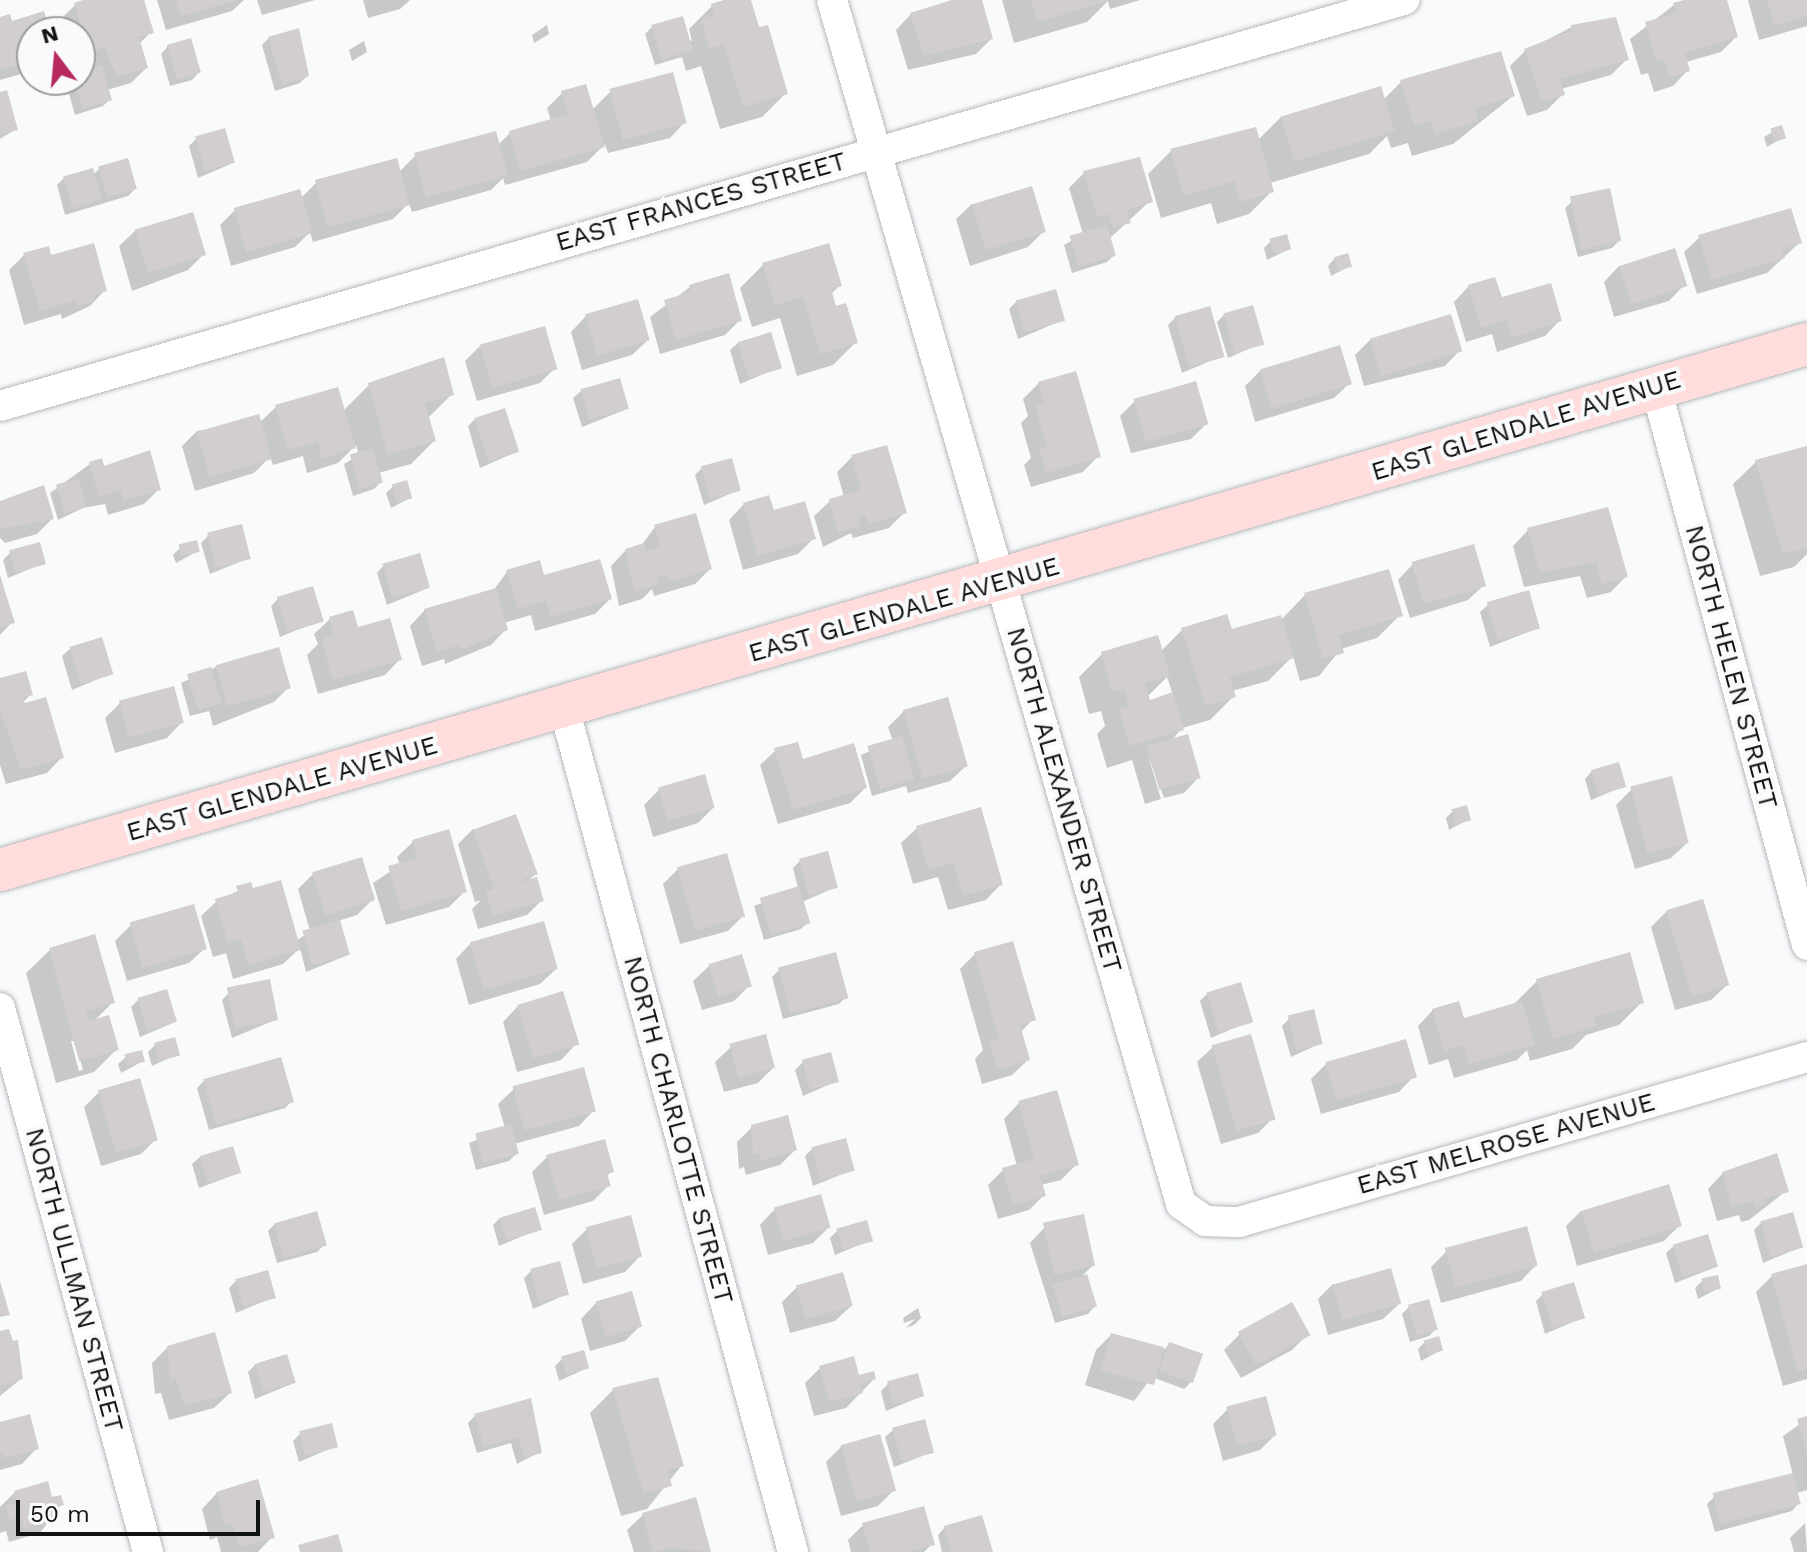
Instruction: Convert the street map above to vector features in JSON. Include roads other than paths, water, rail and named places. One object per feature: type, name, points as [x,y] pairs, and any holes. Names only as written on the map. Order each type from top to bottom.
[{"type":"street","name":"NORTH ALEXANDER STREET","points":[[832,0],[1173,1181],[1181,1204],[1205,1221]]},
{"type":"street","name":"EAST FRANCES STREET","points":[[0,406],[1404,0]]},
{"type":"street","name":"EAST GLENDALE AVENUE","points":[[0,870],[1002,582],[1807,344]]},
{"type":"street","name":"NORTH HELEN STREET","points":[[1656,388],[1807,945]]},
{"type":"street","name":"NORTH CHARLOTTE STREET","points":[[564,708],[793,1552]]},
{"type":"street","name":"NORTH ULLMAN STREET","points":[[0,1008],[148,1552]]},
{"type":"street","name":"EAST MELROSE AVENUE","points":[[1205,1221],[1239,1222],[1807,1057]]}]
